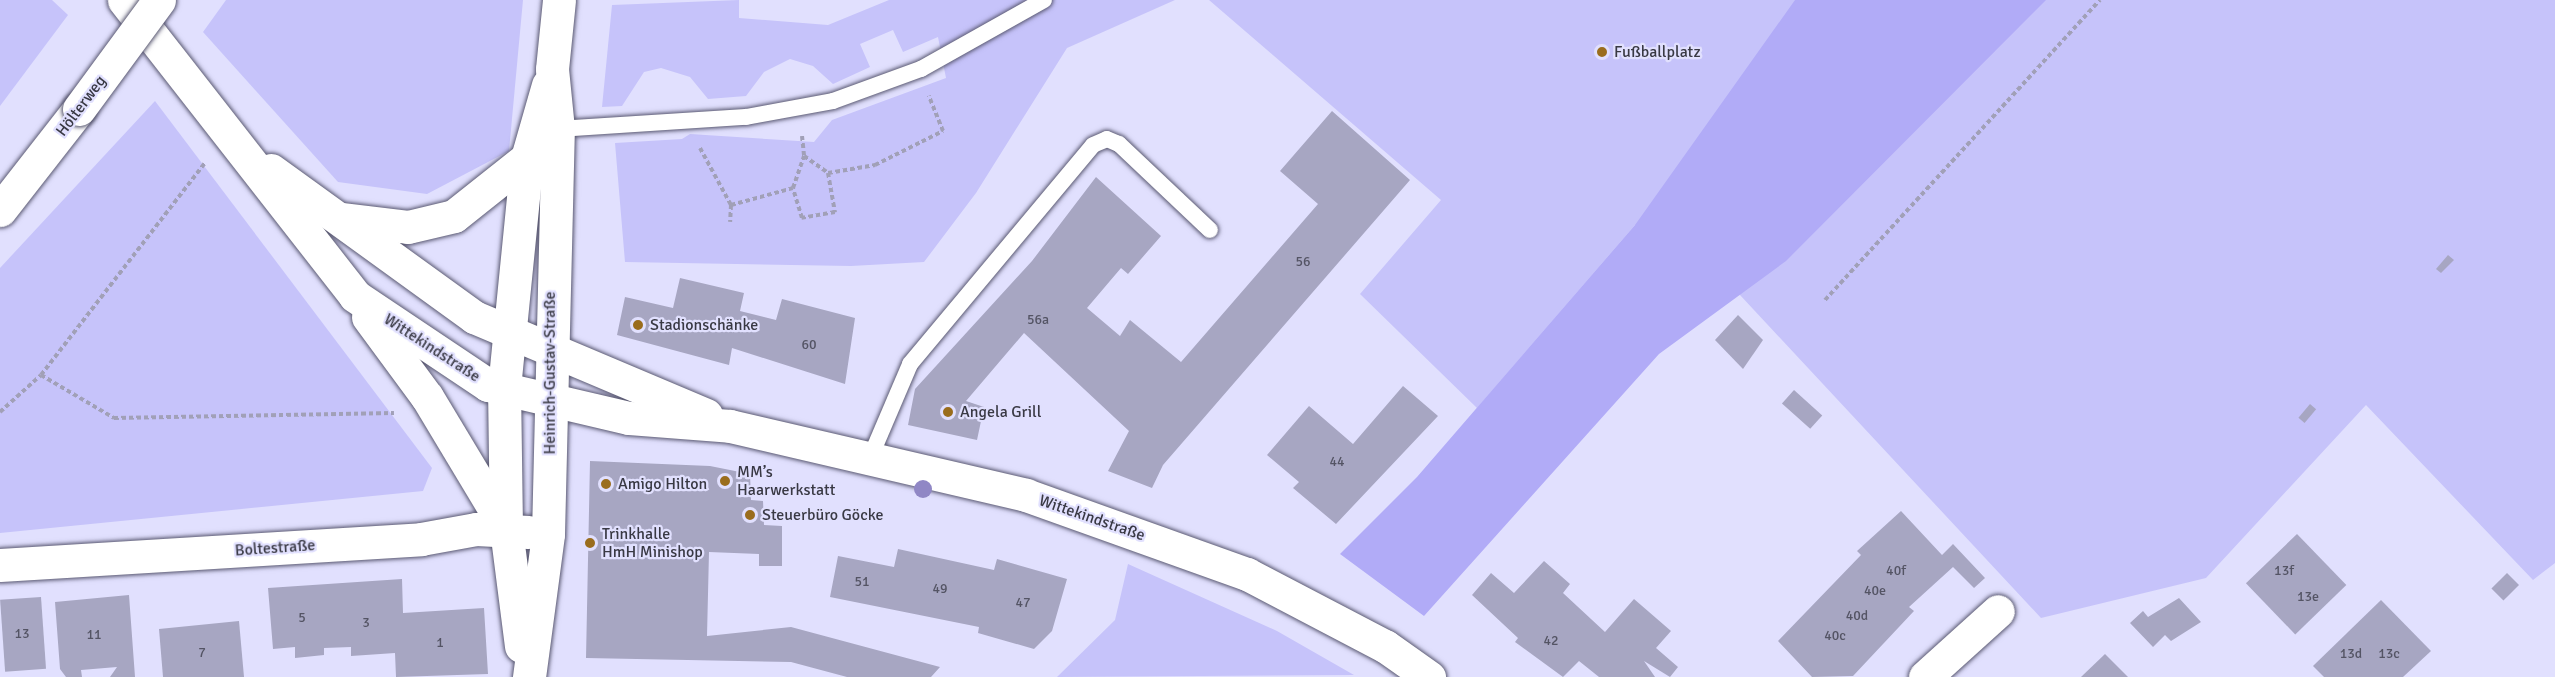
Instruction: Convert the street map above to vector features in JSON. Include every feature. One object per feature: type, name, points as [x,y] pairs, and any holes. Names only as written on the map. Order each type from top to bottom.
[{"type":"street","name":"Wittekindstraße","points":[[124,0],[236,140],[355,296],[420,345],[504,388],[550,400],[629,418],[730,426],[1026,495],[1247,574],[1385,646],[1429,677]]},
{"type":"street","name":"Hölterweg","points":[[0,210],[79,109],[159,0]]},
{"type":"street","name":"Heinrich-Gustav-Straße","points":[[527,677],[506,529],[504,388],[526,158],[552,69],[559,0]]},
{"type":"street","name":"Heinrich-Gustav-Straße","points":[[527,677],[548,534],[550,349],[558,129],[552,69]]},
{"type":"street","name":"Wittekindstraße","points":[[236,140],[474,317],[730,426]]},
{"type":"street","name":"Wittekindstraße","points":[[338,218],[408,227],[454,216],[526,158]]},
{"type":"street","name":"Heinrich-Gustav-Straße","points":[[355,296],[427,398],[506,529]]},
{"type":"street","name":"Boltestraße","points":[[0,565],[506,529],[548,534]]},
{"type":"street","points":[[1925,677],[1998,611]]},
{"type":"lane","points":[[558,129],[746,117],[833,101],[921,69],[1044,0]]},
{"type":"lane","points":[[870,458],[892,396],[910,364],[1093,145],[1107,139],[1119,144],[1210,230]]},
{"type":"path","points":[[1825,300],[2100,0]]},
{"type":"path","points":[[828,173],[875,165],[943,131],[921,69]]},
{"type":"path","points":[[685,121],[730,205],[730,222]]},
{"type":"path","points":[[0,412],[40,375],[236,140]]},
{"type":"path","points":[[804,156],[828,173],[835,212],[802,218],[794,188],[804,156]]},
{"type":"path","points":[[730,205],[794,188]]},
{"type":"path","points":[[40,375],[114,418],[385,417],[427,398]]},
{"type":"shaded area","points":[[0,0],[52,0],[68,15],[0,106]]},
{"type":"shaded area","points":[[226,0],[523,0],[509,151],[427,194],[338,182],[203,32]]},
{"type":"shaded area","points":[[739,0],[739,18],[828,25],[889,0],[1175,0],[1067,48],[976,193],[924,262],[851,266],[625,262],[615,143],[682,139],[690,134],[814,142],[832,120],[946,78],[938,37],[903,52],[893,30],[860,44],[870,67],[833,84],[813,66],[790,59],[764,72],[746,96],[708,99],[690,77],[661,68],[644,72],[622,106],[602,107],[612,5]]},
{"type":"shaded area","points":[[1209,0],[2555,0],[2555,563],[2533,580],[2366,405],[2206,578],[2041,618],[1740,295],[1635,225],[1477,408],[1360,294],[1441,200]]},
{"type":"shaded area","points":[[1795,0],[2046,0],[1786,261],[1659,354],[1424,616],[1340,554],[1417,477],[1635,225]]},
{"type":"shaded area","points":[[155,101],[432,468],[423,491],[0,533],[0,268]]},
{"type":"shaded area","points":[[1128,564],[1277,631],[1354,675],[1057,677],[1115,620]]},
{"type":"building","points":[[1332,111],[1410,180],[1163,465],[1152,488],[1108,471],[1129,431],[1024,333],[966,401],[984,407],[977,440],[908,425],[915,389],[1032,261],[1096,177],[1161,236],[1128,274],[1121,268],[1087,308],[1120,336],[1130,320],[1181,362],[1318,204],[1280,171]]},
{"type":"building","points":[[2448,255],[2454,260],[2441,273],[2436,269]]},
{"type":"building","points":[[680,278],[744,293],[740,311],[776,320],[782,299],[855,318],[845,384],[732,348],[729,365],[617,335],[625,297],[673,308]]},
{"type":"building","points":[[1738,315],[1763,340],[1743,369],[1715,340]]},
{"type":"building","points":[[1403,386],[1438,416],[1336,524],[1293,488],[1299,482],[1267,455],[1309,406],[1353,444]]},
{"type":"building","points":[[1794,390],[1822,415],[1810,429],[1782,403]]},
{"type":"building","points":[[2310,404],[2316,409],[2305,423],[2298,418]]},
{"type":"building","points":[[590,461],[710,466],[750,474],[751,500],[763,501],[764,525],[782,526],[782,566],[759,566],[759,554],[709,552],[707,636],[791,627],[940,667],[931,677],[847,677],[791,662],[586,658]]},
{"type":"building","points":[[1901,511],[1942,555],[1953,544],[1985,578],[1974,588],[1953,567],[1909,607],[1914,611],[1853,676],[1812,677],[1778,641],[1861,555],[1857,551]]},
{"type":"building","points":[[2297,534],[2346,585],[2295,634],[2246,583]]},
{"type":"building","points":[[898,549],[994,570],[997,559],[1067,579],[1052,631],[1034,649],[978,633],[979,627],[830,597],[838,556],[894,567]]},
{"type":"building","points":[[1544,561],[1570,584],[1563,593],[1605,632],[1634,599],[1671,631],[1656,648],[1678,667],[1670,677],[1644,661],[1655,677],[1599,677],[1579,661],[1563,677],[1515,642],[1518,638],[1472,595],[1491,573],[1514,593]]},
{"type":"building","points":[[2507,573],[2519,585],[2503,601],[2491,589]]},
{"type":"building","points":[[402,579],[403,613],[484,608],[488,674],[396,677],[395,653],[351,656],[351,647],[324,648],[324,655],[295,658],[295,647],[273,649],[268,588]]},
{"type":"building","points":[[129,595],[135,677],[110,677],[117,667],[81,670],[82,677],[66,677],[60,669],[55,602]]},
{"type":"building","points":[[41,597],[46,669],[5,672],[0,600]]},
{"type":"building","points":[[2179,598],[2201,622],[2171,641],[2165,635],[2153,647],[2130,623],[2143,611],[2148,617]]},
{"type":"building","points":[[2381,600],[2431,651],[2403,677],[2324,677],[2313,666]]},
{"type":"building","points":[[239,621],[244,677],[163,677],[159,629]]},
{"type":"building","points":[[2105,654],[2128,677],[2081,677]]},
{"type":"place","name":"Fußballplatz","points":[[1602,52]]},
{"type":"place","name":"Stadionschänke","points":[[638,325]]},
{"type":"place","name":"Angela Grill","points":[[948,412]]},
{"type":"place","name":"MM’s Haarwerkstatt","points":[[725,481]]},
{"type":"place","name":"Amigo Hilton","points":[[606,484]]},
{"type":"place","name":"Steuerbüro Göcke","points":[[750,515]]},
{"type":"place","name":"Trinkhalle HmH Minishop","points":[[590,543]]}]
